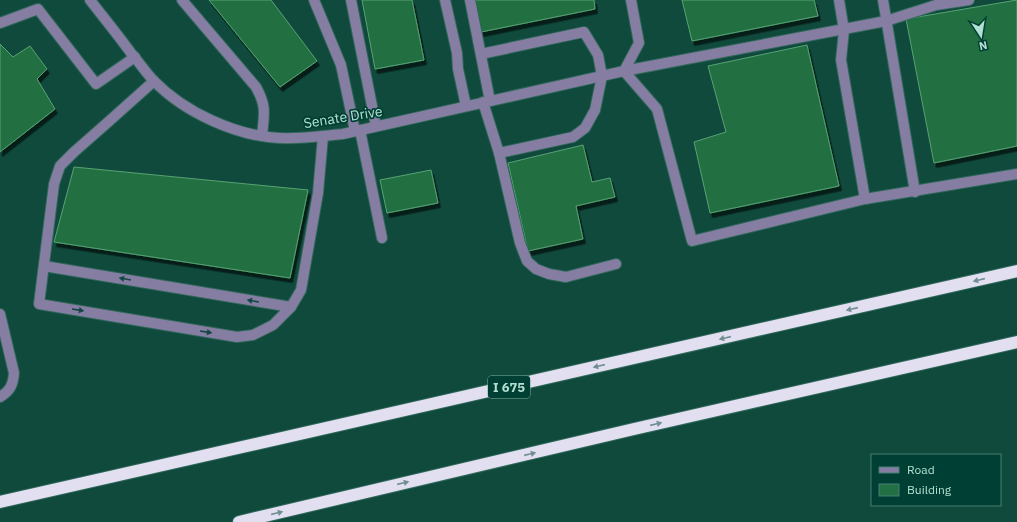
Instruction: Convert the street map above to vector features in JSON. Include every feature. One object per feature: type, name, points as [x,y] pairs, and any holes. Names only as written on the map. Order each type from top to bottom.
[{"type":"highway","name":"I 675","points":[[0,502],[1017,271]]},
{"type":"highway","points":[[239,522],[634,429],[1017,342]]},
{"type":"street","name":"Senate Drive","points":[[90,0],[154,81],[169,94],[191,109],[213,121],[237,130],[262,136],[279,138],[323,136],[358,130],[624,71],[886,22],[936,5],[969,0]]},
{"type":"street","points":[[182,0],[256,87],[263,100],[265,111],[262,136]]},
{"type":"street","points":[[314,0],[341,65],[358,130],[382,238]]},
{"type":"street","points":[[351,0],[376,126]]},
{"type":"street","points":[[445,0],[457,54],[458,69],[466,106]]},
{"type":"street","points":[[470,0],[481,54],[487,102],[520,243],[527,261],[536,269],[549,274],[566,277],[616,264]]},
{"type":"street","points":[[631,0],[639,43],[624,71],[656,109],[692,241],[865,199],[915,192],[1017,174]]},
{"type":"street","points":[[839,0],[844,30],[841,60],[865,199]]},
{"type":"street","points":[[883,0],[915,192]]},
{"type":"street","points":[[0,23],[38,9],[96,84],[135,57]]},
{"type":"street","points":[[481,54],[584,32],[598,55],[602,76],[595,110],[584,128],[573,137],[499,153]]},
{"type":"street","points":[[154,81],[60,166],[54,184],[39,304],[237,337],[253,335],[273,325],[291,307],[301,290],[318,193],[323,136]]},
{"type":"street","points":[[44,266],[291,307]]},
{"type":"street","points":[[0,314],[14,373],[13,383],[9,390],[0,397]]},
{"type":"building","points":[[209,0],[271,0],[317,61],[280,87]]},
{"type":"building","points":[[362,0],[412,0],[424,60],[375,69]]},
{"type":"building","points":[[474,0],[594,0],[595,9],[481,32]]},
{"type":"building","points":[[682,0],[814,0],[818,16],[692,41]]},
{"type":"building","points":[[1017,0],[1017,146],[934,163],[906,19]]},
{"type":"building","points":[[0,44],[13,57],[30,46],[47,69],[37,79],[55,109],[0,152]]},
{"type":"building","points":[[807,45],[839,186],[710,213],[694,142],[726,132],[708,66]]},
{"type":"building","points":[[583,145],[592,182],[610,178],[615,197],[576,206],[583,239],[528,251],[508,163]]},
{"type":"building","points":[[74,167],[308,190],[290,278],[54,242]]},
{"type":"building","points":[[431,170],[438,203],[387,213],[380,180]]}]
